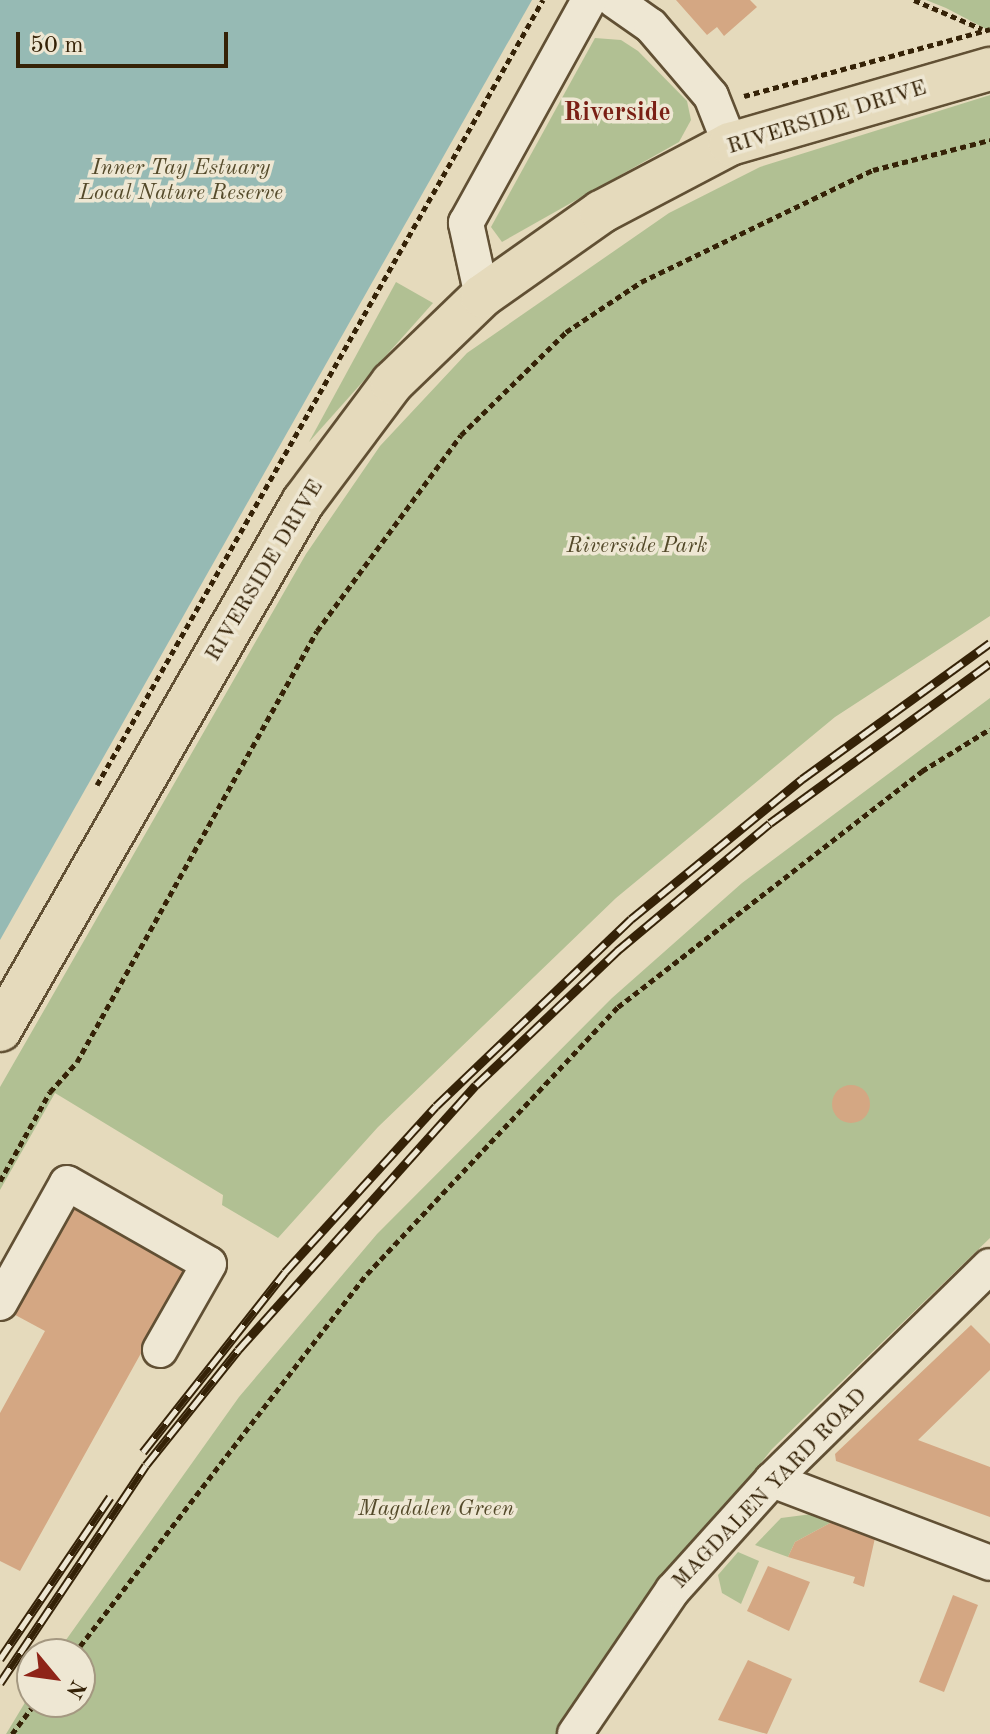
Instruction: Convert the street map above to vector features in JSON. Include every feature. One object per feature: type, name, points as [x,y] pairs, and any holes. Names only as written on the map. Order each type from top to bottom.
[{"type":"main road","name":"RIVERSIDE DRIVE","points":[[0,1030],[303,502],[392,383],[482,296],[601,212],[730,144],[988,43]]},
{"type":"street","points":[[482,296],[466,223],[589,0]]},
{"type":"street","points":[[614,0],[651,26],[711,96],[730,144]]},
{"type":"street","points":[[0,1303],[67,1183],[209,1264],[160,1350]]},
{"type":"street","name":"MAGDALEN YARD ROAD","points":[[575,1734],[673,1590],[772,1480],[990,1266]]},
{"type":"street","points":[[772,1480],[990,1563]]},
{"type":"path","points":[[93,791],[543,0]]},
{"type":"path","points":[[914,0],[988,43]]},
{"type":"path","points":[[738,98],[988,43]]},
{"type":"path","points":[[0,1181],[50,1092],[77,1062],[317,631],[461,435],[566,332],[641,282],[873,170],[990,140]]},
{"type":"path","points":[[86,1638],[367,1274],[618,1007],[922,771],[990,729]]},
{"type":"green space","points":[[926,0],[990,0],[990,31],[946,8]]},
{"type":"green space","points":[[595,38],[621,40],[638,51],[687,101],[691,120],[679,142],[502,242],[491,227]]},
{"type":"green space","name":"Riverside Park","points":[[990,95],[990,616],[835,717],[616,898],[378,1127],[278,1238],[222,1205],[223,1195],[55,1093],[0,1190],[0,1087],[306,554],[380,446],[467,353],[669,213],[760,167]]},
{"type":"green space","points":[[396,282],[433,303],[309,442]]},
{"type":"green space","name":"Magdalen Green","points":[[990,698],[990,1238],[772,1449],[625,1631],[558,1734],[6,1734],[16,1717],[96,1718],[96,1638],[67,1638],[239,1397],[377,1234],[612,998],[742,883]]},
{"type":"green space","points":[[812,1514],[832,1522],[795,1542],[788,1557],[755,1545],[781,1518]]},
{"type":"green space","points":[[738,1552],[759,1561],[741,1604],[722,1593],[718,1575]]},
{"type":"water","name":"Inner Tay Estuary Local Nature Reserve","points":[[0,0],[532,0],[0,940]]},
{"type":"building","points":[[676,0],[750,0],[757,7],[724,36],[717,27],[707,35]]},
{"type":"building","points":[[851,1085],[865,1090],[870,1104],[865,1118],[851,1123],[837,1118],[832,1104],[837,1090]]},
{"type":"building","points":[[69,1196],[190,1265],[20,1571],[0,1561],[0,1413],[45,1331],[6,1310]]},
{"type":"building","points":[[971,1325],[990,1344],[990,1370],[918,1440],[990,1467],[990,1517],[836,1461],[835,1454]]},
{"type":"building","points":[[832,1522],[875,1538],[864,1587],[853,1583],[855,1577],[788,1557],[795,1542]]},
{"type":"building","points":[[768,1566],[810,1582],[789,1631],[747,1611]]},
{"type":"building","points":[[953,1595],[978,1605],[944,1692],[919,1682]]},
{"type":"building","points":[[748,1660],[792,1679],[767,1734],[718,1720]]},
{"type":"railway","points":[[143,1452],[285,1272],[436,1106],[631,919],[802,779],[990,643]]},
{"type":"railway","points":[[0,1683],[146,1465],[238,1350],[476,1085],[617,951],[770,823],[990,663]]},
{"type":"railway","points":[[0,1659],[110,1497]]},
{"type":"district","name":"Riverside","points":[[617,114]]}]
